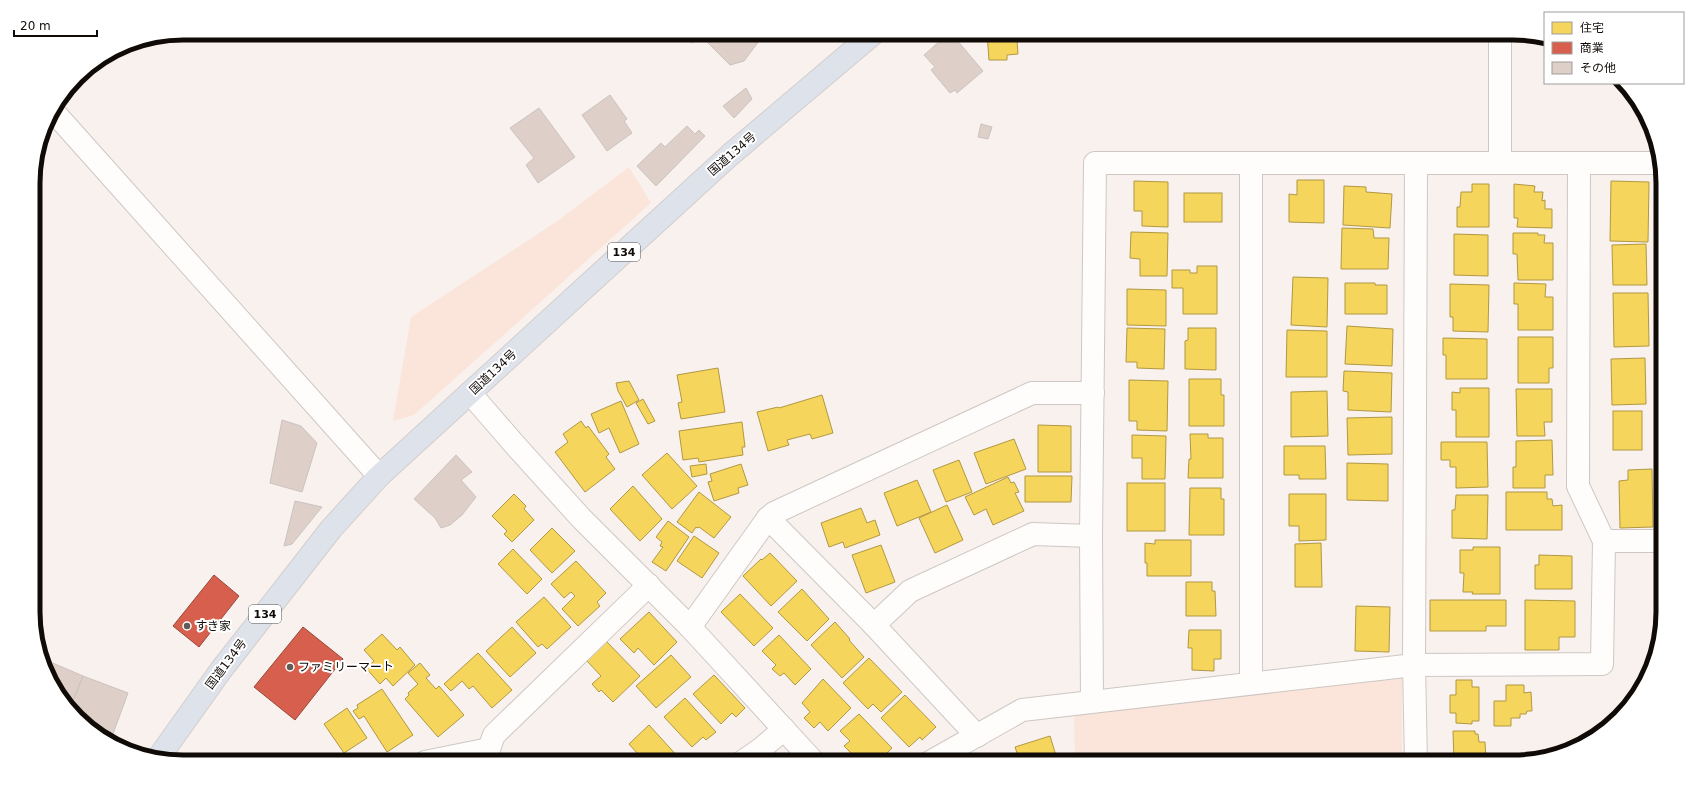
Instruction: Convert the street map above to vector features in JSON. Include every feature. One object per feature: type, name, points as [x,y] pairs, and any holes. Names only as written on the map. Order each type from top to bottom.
[{"type":"highway","name":"国道134号","points":[[162,753],[221,670],[332,529],[379,476],[730,155],[866,40]]},
{"type":"street","points":[[1500,40],[1500,163]]},
{"type":"street","points":[[57,115],[379,476]]},
{"type":"street","points":[[1092,701],[1091,536],[1095,163],[1655,163]]},
{"type":"street","points":[[1251,163],[1251,683]]},
{"type":"street","points":[[1416,163],[1414,665],[1416,755]]},
{"type":"street","points":[[943,755],[1022,710],[1414,665],[1602,664],[1604,541],[1578,486],[1579,163]]},
{"type":"street","points":[[470,393],[581,518],[690,627],[808,755]]},
{"type":"street","points":[[690,627],[768,518],[774,513],[1032,393],[1093,394]]},
{"type":"street","points":[[768,518],[874,626],[977,736]]},
{"type":"street","points":[[874,626],[910,591],[1033,534],[1091,536]]},
{"type":"street","points":[[1604,541],[1656,541]]},
{"type":"street","points":[[489,755],[494,735],[649,585]]},
{"type":"street","points":[[752,755],[784,729]]},
{"type":"shaded area","points":[[629,167],[651,203],[414,415],[393,421],[411,317],[556,222]]},
{"type":"shaded area","points":[[1402,677],[1402,755],[1075,755],[1074,713]]},
{"type":"building: 住宅","points":[[988,40],[1017,40],[1018,54],[1007,55],[1007,60],[989,60]]},
{"type":"building: 住宅","points":[[1297,180],[1324,180],[1324,223],[1289,222],[1289,194],[1297,195]]},
{"type":"building: 住宅","points":[[1134,181],[1168,182],[1168,227],[1142,226],[1142,211],[1134,211]]},
{"type":"building: 住宅","points":[[1611,181],[1649,182],[1648,242],[1610,241]]},
{"type":"building: 住宅","points":[[1472,184],[1489,184],[1489,227],[1457,227],[1457,207],[1460,207],[1461,192],[1472,192]]},
{"type":"building: 住宅","points":[[1514,184],[1535,186],[1534,192],[1543,192],[1542,201],[1545,200],[1545,209],[1552,209],[1552,228],[1517,227],[1518,218],[1514,218]]},
{"type":"building: 住宅","points":[[1344,186],[1366,187],[1366,192],[1392,194],[1390,228],[1343,225]]},
{"type":"building: 住宅","points":[[1184,193],[1222,193],[1222,222],[1184,222]]},
{"type":"building: 住宅","points":[[1342,228],[1373,229],[1374,238],[1389,238],[1388,269],[1341,269]]},
{"type":"building: 住宅","points":[[1131,232],[1168,233],[1167,276],[1140,276],[1140,259],[1130,258]]},
{"type":"building: 住宅","points":[[1513,233],[1538,233],[1538,235],[1545,235],[1544,243],[1553,243],[1553,280],[1518,280],[1517,254],[1513,254]]},
{"type":"building: 住宅","points":[[1454,234],[1488,235],[1488,276],[1454,275]]},
{"type":"building: 住宅","points":[[1646,244],[1647,285],[1613,285],[1612,245]]},
{"type":"building: 住宅","points":[[1197,266],[1217,266],[1217,314],[1183,314],[1183,288],[1172,288],[1172,270],[1190,270],[1190,273],[1197,273]]},
{"type":"building: 住宅","points":[[1293,277],[1328,278],[1327,327],[1291,325]]},
{"type":"building: 住宅","points":[[1345,283],[1375,283],[1375,285],[1387,285],[1387,314],[1345,314]]},
{"type":"building: 住宅","points":[[1514,283],[1546,284],[1545,297],[1553,297],[1553,330],[1518,330],[1518,304],[1514,304]]},
{"type":"building: 住宅","points":[[1450,284],[1489,285],[1488,332],[1453,331],[1453,317],[1450,317]]},
{"type":"building: 住宅","points":[[1127,289],[1166,290],[1166,326],[1127,325]]},
{"type":"building: 住宅","points":[[1613,293],[1648,293],[1649,346],[1614,347]]},
{"type":"building: 住宅","points":[[1347,326],[1393,329],[1392,366],[1345,364]]},
{"type":"building: 住宅","points":[[1127,328],[1165,329],[1164,369],[1137,368],[1137,362],[1126,362]]},
{"type":"building: 住宅","points":[[1188,328],[1216,328],[1216,370],[1185,369],[1185,341],[1188,340]]},
{"type":"building: 住宅","points":[[1287,330],[1327,331],[1327,377],[1286,377]]},
{"type":"building: 住宅","points":[[1518,337],[1553,337],[1553,368],[1549,368],[1549,383],[1518,383]]},
{"type":"building: 住宅","points":[[1443,338],[1487,339],[1487,379],[1446,379],[1446,355],[1443,355]]},
{"type":"building: 住宅","points":[[1645,358],[1646,404],[1612,405],[1611,359]]},
{"type":"building: 住宅","points":[[718,368],[725,412],[681,419],[678,403],[682,402],[677,375]]},
{"type":"building: 住宅","points":[[1344,371],[1392,373],[1391,412],[1348,410],[1348,392],[1343,391]]},
{"type":"building: 住宅","points":[[1189,379],[1221,379],[1221,395],[1224,395],[1224,426],[1189,426]]},
{"type":"building: 住宅","points":[[1129,380],[1168,381],[1167,431],[1137,430],[1137,421],[1129,421]]},
{"type":"building: 住宅","points":[[629,381],[639,400],[627,407],[618,391],[616,383]]},
{"type":"building: 住宅","points":[[1460,388],[1489,388],[1489,437],[1456,437],[1456,410],[1452,410],[1452,392],[1460,393]]},
{"type":"building: 住宅","points":[[1516,389],[1552,389],[1552,422],[1544,422],[1545,436],[1517,436]]},
{"type":"building: 住宅","points":[[1327,391],[1328,436],[1291,437],[1291,392]]},
{"type":"building: 住宅","points":[[822,395],[833,433],[812,439],[810,434],[787,440],[789,445],[768,451],[757,412],[779,408]]},
{"type":"building: 住宅","points":[[643,399],[655,421],[648,424],[636,403]]},
{"type":"building: 住宅","points":[[621,401],[639,444],[620,453],[609,428],[599,433],[591,414]]},
{"type":"building: 住宅","points":[[1613,411],[1642,411],[1642,450],[1613,450]]},
{"type":"building: 住宅","points":[[1392,417],[1392,454],[1348,455],[1347,418]]},
{"type":"building: 住宅","points":[[581,421],[586,428],[588,426],[609,454],[606,457],[615,469],[585,492],[555,452],[568,442],[563,434]]},
{"type":"building: 住宅","points":[[742,422],[745,447],[742,447],[743,455],[699,462],[698,458],[683,460],[679,431]]},
{"type":"building: 住宅","points":[[1038,425],[1071,426],[1071,472],[1038,472]]},
{"type":"building: 住宅","points":[[1190,434],[1208,434],[1208,438],[1223,438],[1223,478],[1188,478],[1189,459],[1191,459]]},
{"type":"building: 住宅","points":[[1132,435],[1166,436],[1165,479],[1142,479],[1142,458],[1132,458]]},
{"type":"building: 住宅","points":[[1014,439],[1026,469],[986,484],[974,453]]},
{"type":"building: 住宅","points":[[1552,440],[1553,475],[1545,475],[1545,488],[1513,488],[1513,467],[1516,467],[1516,441]]},
{"type":"building: 住宅","points":[[1441,442],[1487,442],[1488,487],[1456,488],[1456,467],[1450,467],[1450,460],[1441,460]]},
{"type":"building: 住宅","points":[[1284,446],[1325,446],[1326,479],[1299,479],[1299,475],[1284,475]]},
{"type":"building: 住宅","points":[[667,453],[697,486],[672,509],[642,475]]},
{"type":"building: 住宅","points":[[959,460],[972,492],[946,502],[933,470]]},
{"type":"building: 住宅","points":[[1347,463],[1388,464],[1388,501],[1347,500]]},
{"type":"building: 住宅","points":[[706,464],[707,474],[692,477],[690,466]]},
{"type":"building: 住宅","points":[[741,464],[748,485],[738,488],[739,493],[714,501],[708,482],[712,481],[710,474]]},
{"type":"building: 住宅","points":[[1652,469],[1653,527],[1620,528],[1619,481],[1628,480],[1628,470]]},
{"type":"building: 住宅","points":[[1025,476],[1072,476],[1071,502],[1025,502]]},
{"type":"building: 住宅","points":[[1008,477],[1011,483],[1014,482],[1019,492],[1015,493],[1024,511],[993,525],[986,509],[974,515],[965,497]]},
{"type":"building: 住宅","points":[[917,480],[931,512],[897,526],[884,493]]},
{"type":"building: 住宅","points":[[1127,483],[1165,483],[1165,531],[1127,531]]},
{"type":"building: 住宅","points":[[633,486],[662,519],[640,541],[610,509]]},
{"type":"building: 住宅","points":[[1190,488],[1221,488],[1221,499],[1224,499],[1224,535],[1189,535]]},
{"type":"building: 住宅","points":[[699,492],[731,517],[714,538],[699,527],[696,527],[692,533],[677,522]]},
{"type":"building: 住宅","points":[[1506,492],[1547,492],[1547,499],[1552,499],[1553,506],[1562,505],[1562,530],[1506,530]]},
{"type":"building: 住宅","points":[[514,494],[526,506],[524,509],[534,520],[512,542],[504,534],[507,531],[492,516]]},
{"type":"building: 住宅","points":[[1289,494],[1326,494],[1326,540],[1299,541],[1299,526],[1289,526]]},
{"type":"building: 住宅","points":[[1456,495],[1488,495],[1487,539],[1452,538],[1452,510],[1455,510]]},
{"type":"building: 住宅","points":[[947,505],[963,540],[935,553],[919,518]]},
{"type":"building: 住宅","points":[[861,508],[867,523],[875,520],[880,535],[845,548],[843,542],[829,547],[821,523]]},
{"type":"building: 住宅","points":[[668,521],[689,537],[666,571],[652,562],[663,547],[660,546],[662,542],[656,537]]},
{"type":"building: 住宅","points":[[552,528],[575,551],[552,573],[530,550]]},
{"type":"building: 住宅","points":[[694,536],[719,553],[702,578],[677,561]]},
{"type":"building: 住宅","points":[[1155,540],[1191,540],[1191,576],[1147,576],[1147,563],[1145,563],[1145,543],[1155,544]]},
{"type":"building: 住宅","points":[[1321,543],[1322,587],[1295,587],[1295,544]]},
{"type":"building: 住宅","points":[[881,545],[895,582],[866,593],[852,555]]},
{"type":"building: 住宅","points":[[1473,547],[1500,547],[1500,594],[1472,594],[1473,592],[1463,592],[1464,573],[1460,573],[1460,550],[1473,550]]},
{"type":"building: 住宅","points":[[513,549],[542,579],[527,594],[498,564]]},
{"type":"building: 住宅","points":[[770,553],[797,581],[771,606],[743,576],[761,559],[762,560]]},
{"type":"building: 住宅","points":[[1539,555],[1572,556],[1572,589],[1535,589],[1535,565],[1539,565]]},
{"type":"building: 住宅","points":[[576,561],[606,593],[597,602],[600,606],[578,626],[562,609],[575,596],[571,592],[564,598],[551,584]]},
{"type":"building: 住宅","points":[[1186,582],[1212,582],[1212,591],[1215,591],[1216,616],[1186,616]]},
{"type":"building: 住宅","points":[[802,589],[829,619],[807,641],[778,612]]},
{"type":"building: 住宅","points":[[740,594],[773,628],[754,646],[721,612]]},
{"type":"building: 住宅","points":[[544,597],[571,627],[547,649],[542,644],[538,647],[516,622]]},
{"type":"building: 住宅","points":[[1430,600],[1506,600],[1506,626],[1486,626],[1486,631],[1430,631]]},
{"type":"building: 住宅","points":[[1525,600],[1575,601],[1575,637],[1559,637],[1559,650],[1525,650]]},
{"type":"building: 住宅","points":[[1356,606],[1390,607],[1389,652],[1355,651]]},
{"type":"building: 住宅","points":[[649,612],[677,642],[654,665],[638,648],[634,653],[620,639]]},
{"type":"building: 住宅","points":[[835,622],[864,657],[842,678],[811,645]]},
{"type":"building: 住宅","points":[[512,627],[536,653],[510,677],[486,651]]},
{"type":"building: 住宅","points":[[1189,630],[1221,630],[1221,659],[1214,659],[1214,671],[1192,670],[1192,648],[1188,648]]},
{"type":"building: 住宅","points":[[382,634],[397,650],[400,647],[415,665],[393,686],[386,678],[380,684],[366,668],[374,661],[364,650]]},
{"type":"building: 住宅","points":[[779,635],[811,669],[795,685],[784,673],[780,676],[772,669],[776,665],[762,651]]},
{"type":"building: 住宅","points":[[606,641],[640,676],[613,702],[601,690],[599,692],[592,684],[601,676],[587,661]]},
{"type":"building: 住宅","points":[[478,653],[512,690],[492,708],[473,686],[469,689],[462,681],[451,691],[444,684]]},
{"type":"building: 住宅","points":[[671,655],[691,677],[656,708],[636,686]]},
{"type":"building: 住宅","points":[[869,658],[902,692],[881,712],[873,704],[868,709],[843,683]]},
{"type":"building: 住宅","points":[[420,663],[430,675],[426,678],[436,689],[439,686],[464,715],[438,737],[405,699],[409,695],[408,693],[418,684],[408,673]]},
{"type":"building: 住宅","points":[[714,675],[745,708],[736,717],[732,713],[721,724],[693,694]]},
{"type":"building: 住宅","points":[[823,679],[851,708],[828,731],[820,722],[814,728],[804,718],[810,712],[802,703]]},
{"type":"building: 住宅","points":[[1456,680],[1472,680],[1472,687],[1479,687],[1479,721],[1472,721],[1472,724],[1456,723],[1456,713],[1450,713],[1450,695],[1456,695]]},
{"type":"building: 住宅","points":[[1506,685],[1524,685],[1524,693],[1531,692],[1532,711],[1527,711],[1526,714],[1520,714],[1520,718],[1511,718],[1511,726],[1494,726],[1494,701],[1506,701]]},
{"type":"building: 住宅","points":[[382,689],[413,735],[387,752],[364,716],[359,719],[353,711],[358,708],[357,705]]},
{"type":"building: 住宅","points":[[905,695],[936,727],[922,740],[920,737],[909,747],[881,718]]},
{"type":"building: 住宅","points":[[685,698],[716,732],[706,740],[703,737],[692,747],[664,717]]},
{"type":"building: 住宅","points":[[347,708],[367,738],[344,753],[324,724]]},
{"type":"building: 住宅","points":[[859,714],[892,748],[885,755],[853,755],[844,746],[850,741],[840,731]]},
{"type":"building: 住宅","points":[[649,725],[676,755],[639,755],[629,744]]},
{"type":"building: 住宅","points":[[1453,731],[1475,731],[1475,734],[1478,734],[1479,742],[1485,742],[1486,755],[1454,755]]},
{"type":"building: 住宅","points":[[1050,736],[1056,755],[1018,755],[1015,747]]},
{"type":"building: 商業","points":[[214,575],[239,596],[199,647],[173,626]]},
{"type":"building: 商業","points":[[303,627],[343,659],[295,720],[254,687]]},
{"type":"building: その他","points":[[705,40],[759,41],[744,61],[730,65]]},
{"type":"building: その他","points":[[941,40],[957,40],[983,71],[957,93],[955,90],[950,93],[931,70],[935,67],[924,55]]},
{"type":"building: その他","points":[[746,88],[752,99],[734,118],[723,106]]},
{"type":"building: その他","points":[[610,95],[627,119],[624,121],[632,133],[607,151],[582,115]]},
{"type":"building: その他","points":[[539,108],[575,157],[538,183],[526,165],[534,158],[510,128]]},
{"type":"building: その他","points":[[981,124],[992,127],[988,139],[978,137]]},
{"type":"building: その他","points":[[687,126],[695,134],[699,130],[705,136],[656,186],[637,166],[661,143],[665,147]]},
{"type":"building: その他","points":[[282,420],[301,426],[317,443],[302,492],[270,483]]},
{"type":"building: その他","points":[[456,455],[472,472],[461,480],[476,497],[462,515],[450,525],[441,528],[435,518],[414,499]]},
{"type":"building: その他","points":[[295,501],[322,507],[292,544],[284,546]]},
{"type":"building: その他","points":[[49,662],[83,676],[73,703],[59,684]]},
{"type":"building: その他","points":[[83,676],[128,693],[112,736],[89,720],[73,703]]},
{"type":"place","name":"すき家","points":[[187,626]]},
{"type":"place","name":"ファミリーマート","points":[[290,667]]}]
